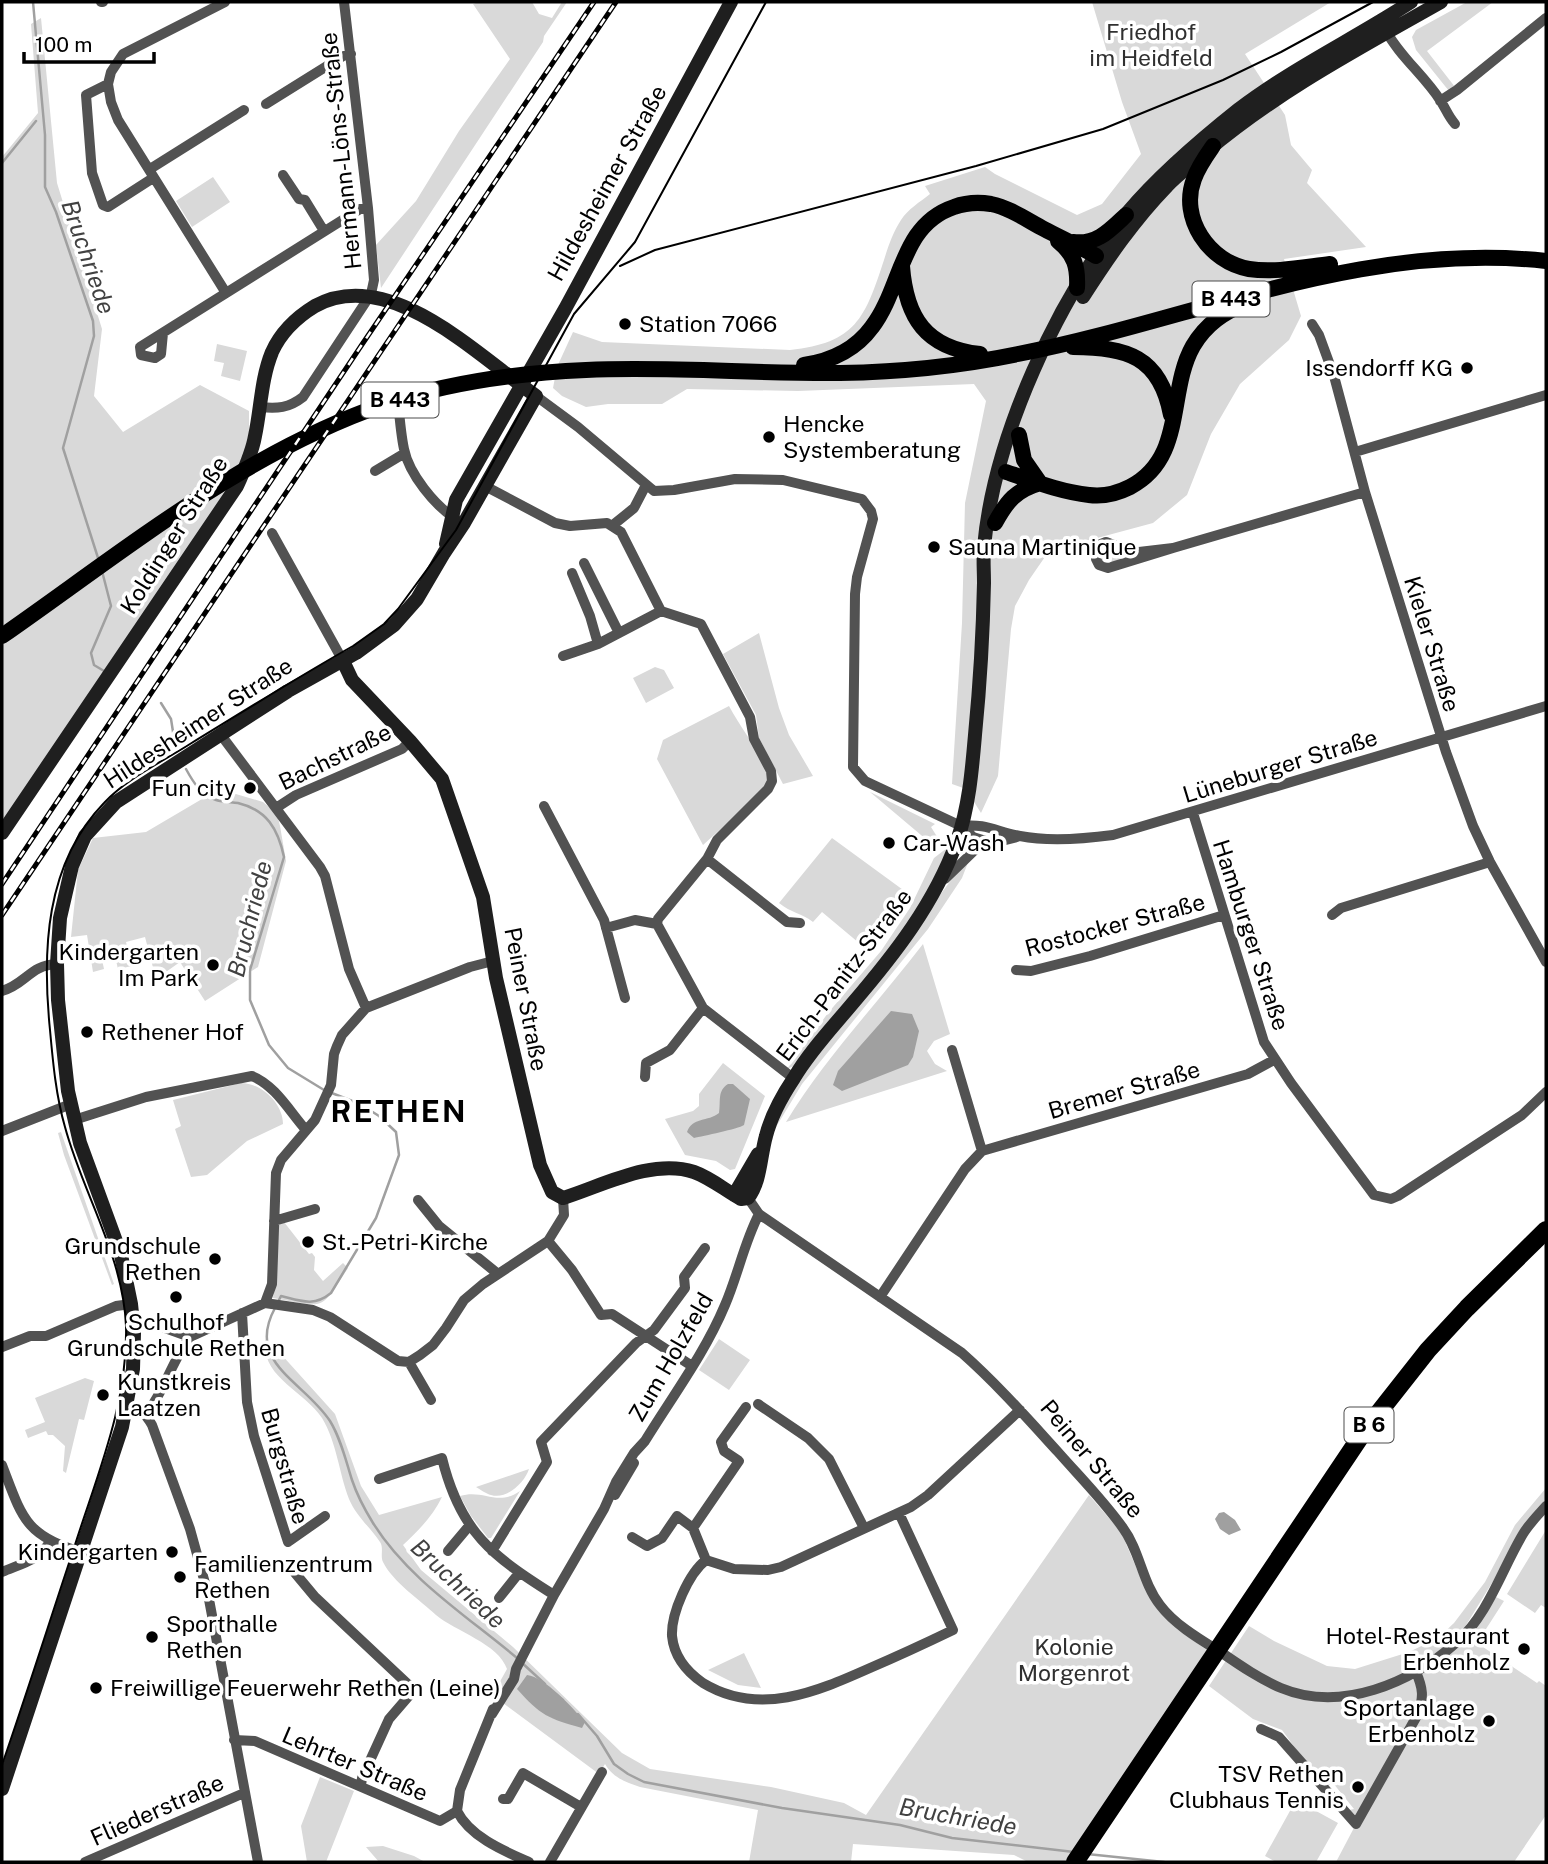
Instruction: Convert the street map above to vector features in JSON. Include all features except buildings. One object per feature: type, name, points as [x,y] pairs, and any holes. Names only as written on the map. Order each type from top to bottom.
[{"type":"highway","name":"B 6","points":[[1086,1862],[1094,1843],[1365,1430],[1436,1342],[1546,1230]]},
{"type":"highway","name":"B 6","points":[[1075,1862],[1094,1843],[1392,1410],[1474,1314],[1546,1244]]},
{"type":"main road","points":[[1213,146],[1193,180],[1190,198],[1195,227],[1216,254],[1237,266],[1262,270],[1353,262],[1392,262]]},
{"type":"main road","points":[[764,371],[816,363],[853,346],[872,328],[879,316],[905,255],[923,226],[935,216],[961,205],[989,204],[1002,207],[1101,259]]},
{"type":"main road","points":[[1071,242],[1097,239],[1126,215]]},
{"type":"main road","points":[[1043,228],[1067,248],[1073,257],[1077,265],[1077,288]]},
{"type":"main road","name":"B 443","points":[[2,636],[203,496],[253,465],[309,435],[388,403],[436,389],[559,372],[618,369],[837,373],[902,369],[1017,355],[1293,282],[1392,262],[1466,257],[1546,261]]},
{"type":"main road","points":[[902,266],[906,298],[912,313],[934,338],[947,347],[962,352],[1017,355]]},
{"type":"main road","points":[[1002,472],[1090,496],[1121,492],[1148,475],[1158,465],[1171,438],[1186,361],[1201,334],[1229,310],[1293,282]]},
{"type":"main road","points":[[1049,347],[1114,349],[1142,360],[1162,385],[1173,423]]},
{"type":"main road","points":[[1019,435],[1024,460],[1040,483]]},
{"type":"main road","points":[[995,523],[1006,503],[1015,494],[1040,483]]},
{"type":"street","points":[[225,2],[123,54],[111,72],[108,84],[118,120],[226,293]]},
{"type":"street","name":"Hermann-Löns-Straße","points":[[260,407],[282,408],[295,404],[303,397],[371,294],[374,280],[344,2]]},
{"type":"street","name":"Hildesheimer Straße","points":[[458,520],[456,500],[732,2]]},
{"type":"street","name":"Erich-Panitz-Straße","points":[[1070,309],[1077,288],[1169,184],[1213,146],[1280,95],[1383,27],[1411,2]]},
{"type":"street","name":"Erich-Panitz-Straße","points":[[741,1197],[755,1189],[769,1125],[793,1078],[901,943],[936,889],[961,826],[972,771],[978,707],[985,536],[1002,472],[1034,383],[1070,309],[1126,215],[1171,169],[1240,109],[1301,67],[1441,2]]},
{"type":"street","points":[[1440,101],[1546,18]]},
{"type":"street","points":[[1383,27],[1392,43],[1440,101],[1455,124]]},
{"type":"street","points":[[266,104],[343,56],[351,54]]},
{"type":"street","points":[[108,84],[86,95],[92,173],[103,205],[108,207],[244,110]]},
{"type":"street","points":[[283,175],[299,200],[304,200],[324,232]]},
{"type":"street","points":[[163,333],[360,209],[368,208]]},
{"type":"street","name":"Koldinger Straße","points":[[2,833],[226,505],[250,456],[269,362],[278,340],[306,312],[319,304],[355,295],[391,301],[417,313],[483,355],[521,385]]},
{"type":"street","name":"Kieler Straße","points":[[1312,324],[1325,351],[1441,738],[1473,826],[1546,962]]},
{"type":"street","name":"Erich-Panitz-Straße","points":[[984,584],[1002,472],[1019,435],[1034,383]]},
{"type":"street","points":[[521,385],[578,427],[654,491],[735,479],[783,481],[862,499],[871,511],[873,519],[855,594],[853,767],[865,781],[961,826],[973,837],[989,842]]},
{"type":"street","points":[[397,389],[405,453],[425,491],[436,504],[458,520]]},
{"type":"street","name":"Hildesheimer Straße","points":[[2,1789],[127,1407],[133,1369],[134,1333],[131,1304],[121,1255],[74,1120],[58,1000],[60,918],[72,866],[85,836],[116,802],[288,691],[380,637],[405,614],[426,584],[458,520],[485,486],[536,396]]},
{"type":"street","points":[[1355,452],[1546,396]]},
{"type":"street","points":[[375,471],[405,453]]},
{"type":"street","points":[[613,525],[634,508],[645,483]]},
{"type":"street","points":[[485,486],[555,523],[570,526],[607,523],[613,525],[621,532],[661,611],[701,624],[750,717],[754,739],[771,771],[772,781],[768,789],[717,840],[707,859],[657,924]]},
{"type":"street","points":[[1173,548],[1139,552],[1104,542],[1096,546],[1096,559],[1099,565],[1108,568],[1366,492]]},
{"type":"street","points":[[272,533],[343,661]]},
{"type":"street","points":[[584,563],[620,633]]},
{"type":"street","points":[[572,573],[598,644]]},
{"type":"street","points":[[563,656],[598,644],[661,611]]},
{"type":"street","name":"Peiner Straße","points":[[343,661],[348,675],[442,779],[483,897],[493,961],[540,1166],[552,1192],[563,1198],[618,1177],[667,1169],[693,1172],[741,1197],[759,1214],[962,1353],[986,1374],[1095,1493],[1125,1531],[1148,1586],[1160,1606],[1190,1632],[1252,1674],[1283,1689],[1333,1698],[1370,1691],[1416,1672],[1467,1632],[1524,1532],[1546,1506]]},
{"type":"street","name":"Lüneburger Straße","points":[[936,889],[968,853],[989,842],[1021,837],[1065,839],[1113,835],[1546,706]]},
{"type":"street","points":[[221,734],[325,876],[349,969],[366,1008]]},
{"type":"street","name":"Bachstraße","points":[[276,808],[296,795],[402,749],[410,741]]},
{"type":"street","points":[[544,806],[606,928],[625,998]]},
{"type":"street","name":"Hamburger Straße","points":[[1192,813],[1264,1042],[1274,1060],[1367,1188],[1382,1198],[1398,1196],[1522,1115],[1546,1092]]},
{"type":"street","name":"Lüneburger Straße","points":[[961,826],[978,824],[1021,837]]},
{"type":"street","points":[[707,859],[787,922],[800,923]]},
{"type":"street","points":[[1332,915],[1341,908],[1490,862]]},
{"type":"street","name":"Rostocker Straße","points":[[1016,970],[1031,971],[1090,956],[1224,915]]},
{"type":"street","points":[[606,928],[635,920],[657,924]]},
{"type":"street","points":[[657,924],[703,1008],[793,1078]]},
{"type":"street","points":[[272,1304],[276,1173],[281,1160],[315,1120],[329,1090],[334,1054],[342,1035],[366,1008],[470,967],[493,961]]},
{"type":"street","points":[[2,991],[13,987],[41,965],[57,964]]},
{"type":"street","points":[[645,1077],[646,1063],[670,1050],[703,1008]]},
{"type":"street","points":[[880,1297],[965,1169],[982,1151],[952,1050]]},
{"type":"street","name":"Bremer Straße","points":[[982,1151],[1248,1074],[1274,1060]]},
{"type":"street","points":[[74,1120],[146,1097],[252,1076],[272,1090],[306,1130]]},
{"type":"street","points":[[2,1131],[71,1104]]},
{"type":"street","name":"Erich-Panitz-Straße","points":[[741,1197],[742,1181],[764,1142]]},
{"type":"street","points":[[146,1414],[190,1337],[242,1313],[272,1304],[313,1310],[330,1317],[398,1361],[409,1362],[433,1345],[464,1300],[548,1241],[564,1215],[563,1198]]},
{"type":"street","points":[[418,1200],[439,1226],[498,1274]]},
{"type":"street","points":[[274,1221],[315,1209]]},
{"type":"street","name":"Zum Holzfeld","points":[[457,1811],[460,1790],[505,1682],[516,1669],[622,1472],[645,1441],[692,1366],[724,1307],[759,1214]]},
{"type":"street","points":[[548,1241],[572,1270],[601,1315],[612,1314],[692,1366]]},
{"type":"street","points":[[492,1551],[547,1462],[541,1442],[636,1343],[654,1331],[685,1288],[684,1277],[705,1248]]},
{"type":"street","points":[[2,1347],[30,1336],[46,1336],[116,1306],[131,1304]]},
{"type":"street","name":"Burgstraße","points":[[242,1313],[247,1402],[254,1436],[288,1542],[325,1516]]},
{"type":"street","points":[[151,1322],[190,1337]]},
{"type":"street","points":[[409,1362],[432,1400]]},
{"type":"street","points":[[758,1404],[815,1443],[829,1459],[864,1528]]},
{"type":"street","points":[[127,1407],[136,1408],[146,1414],[197,1552],[208,1594],[258,1862]]},
{"type":"street","points":[[693,1528],[738,1461],[724,1451],[721,1443],[746,1407]]},
{"type":"street","points":[[706,1560],[734,1569],[768,1570],[781,1567],[899,1513],[928,1495],[1020,1410]]},
{"type":"street","points":[[379,1479],[442,1458],[453,1496],[469,1526],[492,1551],[519,1573],[554,1595]]},
{"type":"street","points":[[2,1465],[27,1522],[37,1534],[81,1552]]},
{"type":"street","points":[[706,1560],[700,1565],[677,1605],[672,1621],[673,1640],[678,1656],[693,1676],[736,1698],[772,1700],[819,1690],[953,1630],[899,1513]]},
{"type":"street","points":[[632,1537],[647,1546],[662,1538],[677,1516],[693,1528],[706,1560]]},
{"type":"street","points":[[448,1551],[469,1526]]},
{"type":"street","points":[[2,1572],[36,1558],[45,1551],[50,1541]]},
{"type":"street","points":[[295,1573],[314,1597],[414,1690],[389,1719],[362,1778],[361,1786]]},
{"type":"street","points":[[499,1598],[519,1573]]},
{"type":"street","points":[[1261,1729],[1279,1737],[1356,1824],[1418,1713],[1423,1698],[1423,1686],[1416,1672]]},
{"type":"street","name":"Lehrter Straße","points":[[234,1740],[255,1741],[440,1821],[457,1811]]},
{"type":"street","points":[[550,1862],[602,1772]]},
{"type":"street","points":[[503,1799],[508,1799],[523,1773],[581,1807]]},
{"type":"street","name":"Fliederstraße","points":[[85,1862],[244,1793]]},
{"type":"street","points":[[457,1811],[462,1821],[487,1841],[528,1862]]},
{"type":"green space","points":[[532,2],[539,14],[552,18],[562,2],[567,2],[381,288],[376,245],[416,201],[459,131],[510,59],[473,4]]},
{"type":"green space","name":"Friedhof im Heidfeld","points":[[1092,2],[1331,2],[1245,54],[1285,115],[1291,145],[1312,170],[1307,183],[1366,247],[1284,259],[1301,316],[1289,340],[1240,384],[1211,434],[1187,495],[1153,523],[1049,551],[1029,580],[1015,606],[1011,629],[998,776],[981,813],[966,789],[952,784],[962,623],[965,503],[986,401],[974,384],[798,391],[687,389],[662,404],[608,404],[586,407],[562,396],[553,388],[557,367],[573,332],[602,342],[790,350],[812,347],[844,334],[855,324],[871,298],[898,225],[907,212],[930,194],[925,186],[985,167],[1077,215],[1102,204],[1141,154],[1122,102]]},
{"type":"green space","points":[[1467,2],[1493,2],[1427,51],[1455,87],[1449,91],[1416,50],[1412,37],[1416,30]]},
{"type":"green space","points":[[41,18],[57,183],[102,329],[94,396],[123,432],[200,385],[249,411],[249,444],[224,494],[2,830],[2,157],[38,113],[31,24]]},
{"type":"green space","points":[[213,177],[230,202],[192,227],[176,201]]},
{"type":"green space","points":[[217,344],[247,351],[240,381],[221,376],[224,363],[214,361]]},
{"type":"green space","points":[[1100,543],[1135,555],[1129,562],[1099,565]]},
{"type":"green space","points":[[759,633],[789,735],[813,776],[783,784],[759,738],[756,715],[723,654]]},
{"type":"green space","points":[[655,667],[664,670],[674,688],[646,703],[633,678]]},
{"type":"green space","points":[[729,706],[770,772],[764,790],[703,845],[657,759],[663,740]]},
{"type":"green space","points":[[219,789],[263,802],[277,814],[280,826],[286,861],[258,967],[205,1001],[180,962],[156,979],[145,937],[126,942],[132,966],[118,969],[114,952],[101,955],[104,969],[93,972],[87,935],[71,937],[78,870],[93,838],[146,832]]},
{"type":"green space","points":[[870,792],[935,824],[931,827],[941,843],[935,850],[934,846]]},
{"type":"green space","points":[[832,838],[910,895],[871,953],[822,912],[813,922],[779,903]]},
{"type":"green space","points":[[947,848],[936,876],[902,934],[796,1065],[787,1069],[828,1013],[881,951],[910,908],[934,858]]},
{"type":"green space","points":[[969,860],[962,878],[928,929],[802,1084],[776,1127],[781,1110],[808,1066],[897,959],[940,895]]},
{"type":"green space","points":[[923,944],[950,1034],[934,1041],[927,1051],[935,1064],[947,1071],[786,1122],[834,1053]]},
{"type":"green space","points":[[723,1063],[765,1096],[735,1169],[730,1170],[716,1161],[685,1155],[665,1119],[693,1111],[699,1106],[699,1094]]},
{"type":"green space","points":[[241,1083],[256,1087],[270,1096],[279,1109],[283,1124],[247,1141],[207,1175],[191,1177],[175,1129],[181,1126],[173,1100]]},
{"type":"green space","points":[[61,1132],[114,1284],[112,1285],[64,1155],[58,1133]]},
{"type":"green space","points":[[284,1222],[309,1254],[312,1253],[315,1257],[314,1270],[323,1281],[343,1263],[348,1268],[326,1300],[320,1303],[273,1298],[277,1268],[277,1226]]},
{"type":"green space","points":[[719,1339],[750,1360],[729,1390],[699,1370]]},
{"type":"green space","name":"Kolonie Morgenrot","points":[[265,1340],[271,1343],[335,1414],[361,1486],[379,1515],[442,1497],[430,1517],[403,1545],[421,1570],[513,1647],[622,1753],[650,1769],[771,1787],[844,1803],[866,1815],[1089,1495],[1121,1532],[1145,1588],[1185,1635],[1207,1650],[1066,1862],[1028,1862],[1014,1855],[853,1844],[851,1862],[749,1862],[758,1810],[640,1787],[616,1776],[605,1764],[599,1774],[503,1703],[502,1688],[498,1685],[507,1669],[502,1660],[486,1645],[436,1615],[387,1569],[382,1560],[380,1542],[355,1511],[349,1499],[331,1438],[322,1418],[277,1374],[266,1353]]},
{"type":"green space","points":[[85,1378],[94,1381],[84,1420],[79,1419],[66,1473],[63,1471],[65,1446],[46,1431],[28,1438],[25,1430],[45,1422],[35,1398]]},
{"type":"green space","points":[[529,1469],[519,1484],[503,1495],[489,1494],[476,1487]]},
{"type":"green space","points":[[1546,1488],[1546,1500],[1521,1530],[1463,1630],[1470,1636],[1496,1597],[1504,1601],[1477,1643],[1537,1683],[1539,1681],[1546,1686],[1546,1815],[1514,1862],[1336,1862],[1356,1824],[1344,1811],[1354,1809],[1333,1783],[1324,1788],[1282,1730],[1253,1719],[1209,1686],[1249,1626],[1327,1666],[1355,1669],[1409,1652],[1438,1638],[1454,1623],[1485,1582],[1515,1525]]},
{"type":"green space","points":[[520,1491],[491,1538],[488,1538],[471,1516],[460,1496],[469,1494],[504,1498]]},
{"type":"green space","points":[[1546,1530],[1546,1608],[1541,1605],[1535,1613],[1507,1594]]},
{"type":"green space","points":[[744,1653],[761,1688],[738,1685],[708,1670]]},
{"type":"green space","points":[[320,1777],[354,1791],[326,1862],[307,1862],[301,1826]]},
{"type":"green space","points":[[1296,1800],[1338,1823],[1316,1862],[1276,1862],[1265,1856]]},
{"type":"green space","points":[[383,1846],[425,1862],[379,1862],[366,1847]]},
{"type":"shaded area","points":[[891,1011],[912,1014],[919,1031],[913,1057],[908,1065],[842,1091],[833,1085],[838,1071]]},
{"type":"shaded area","points":[[728,1084],[733,1084],[750,1099],[744,1125],[694,1138],[687,1132],[689,1127],[719,1113],[721,1093]]},
{"type":"shaded area","points":[[1224,1512],[1235,1520],[1241,1530],[1229,1535],[1220,1529],[1215,1519],[1219,1513]]},
{"type":"shaded area","name":"Bruchriede","points":[[527,1675],[542,1681],[566,1702],[585,1722],[582,1728],[553,1719],[532,1705],[517,1689]]},
{"type":"waterway","name":"Bruchriede","points":[[33,2],[45,135],[45,187],[93,321],[94,336],[63,448],[99,561]]},
{"type":"waterway","points":[[2,163],[36,121]]},
{"type":"waterway","name":"Bruchriede","points":[[102,571],[111,606],[91,653],[94,665],[104,671]]},
{"type":"waterway","name":"Bruchriede","points":[[161,703],[171,719],[174,738]]},
{"type":"waterway","name":"Bruchriede","points":[[186,769],[198,788],[211,798],[257,810],[270,822],[281,847],[284,857],[250,970],[250,1000],[269,1045],[288,1068],[324,1090],[360,1104],[379,1116],[396,1132],[399,1155],[376,1218],[331,1293],[313,1301],[281,1296],[278,1302]]},
{"type":"waterway","name":"Bruchriede","points":[[275,1308],[268,1327],[267,1343],[272,1357],[330,1421],[356,1491],[373,1523],[403,1562],[421,1579],[517,1658]]},
{"type":"waterway","name":"Bruchriede","points":[[521,1662],[545,1684]]},
{"type":"waterway","name":"Bruchriede","points":[[549,1689],[563,1700]]},
{"type":"waterway","name":"Bruchriede","points":[[578,1714],[597,1736],[614,1764],[644,1782],[782,1808],[900,1825],[952,1838],[1074,1852]]},
{"type":"waterway","name":"Bruchriede","points":[[1087,1854],[1164,1862]]},
{"type":"tram line","points":[[2,1765],[101,1466],[116,1411],[125,1355],[126,1326],[118,1274],[73,1152],[62,1115],[54,1067],[48,1000],[48,940],[59,881],[70,853],[84,827],[123,786],[353,646],[384,624],[398,609],[456,530],[574,314],[635,242],[766,2]]},
{"type":"tram line","points":[[620,266],[655,250],[976,166],[1103,129],[1223,80],[1373,2]]},
{"type":"railway","points":[[2,884],[594,2]]},
{"type":"railway","points":[[2,915],[616,2]]},
{"type":"place","name":"Station 7066","points":[[625,324]]},
{"type":"place","name":"Issendorff KG","points":[[1467,368]]},
{"type":"place","name":"Hencke Systemberatung","points":[[769,437]]},
{"type":"place","name":"Sauna Martinique","points":[[934,547]]},
{"type":"place","name":"Fun city","points":[[250,788]]},
{"type":"place","name":"Car-Wash","points":[[889,843]]},
{"type":"place","name":"Kindergarten Im Park","points":[[213,965]]},
{"type":"place","name":"Rethener Hof","points":[[87,1032]]},
{"type":"place","name":"St.-Petri-Kirche","points":[[308,1242]]},
{"type":"place","name":"Grundschule Rethen","points":[[215,1259]]},
{"type":"place","name":"Schulhof Grundschule Rethen","points":[[176,1297]]},
{"type":"place","name":"Kunstkreis Laatzen","points":[[103,1395]]},
{"type":"place","name":"Kindergarten","points":[[172,1552]]},
{"type":"place","name":"Familienzentrum Rethen","points":[[180,1577]]},
{"type":"place","name":"Sporthalle Rethen","points":[[152,1637]]},
{"type":"place","name":"Hotel-Restaurant Erbenholz","points":[[1524,1649]]},
{"type":"place","name":"Freiwillige Feuerwehr Rethen (Leine)","points":[[96,1688]]},
{"type":"place","name":"Sportanlage Erbenholz","points":[[1489,1721]]},
{"type":"place","name":"TSV Rethen Clubhaus Tennis","points":[[1358,1787]]},
{"type":"district","name":"RETHEN","points":[[399,1112]]}]
